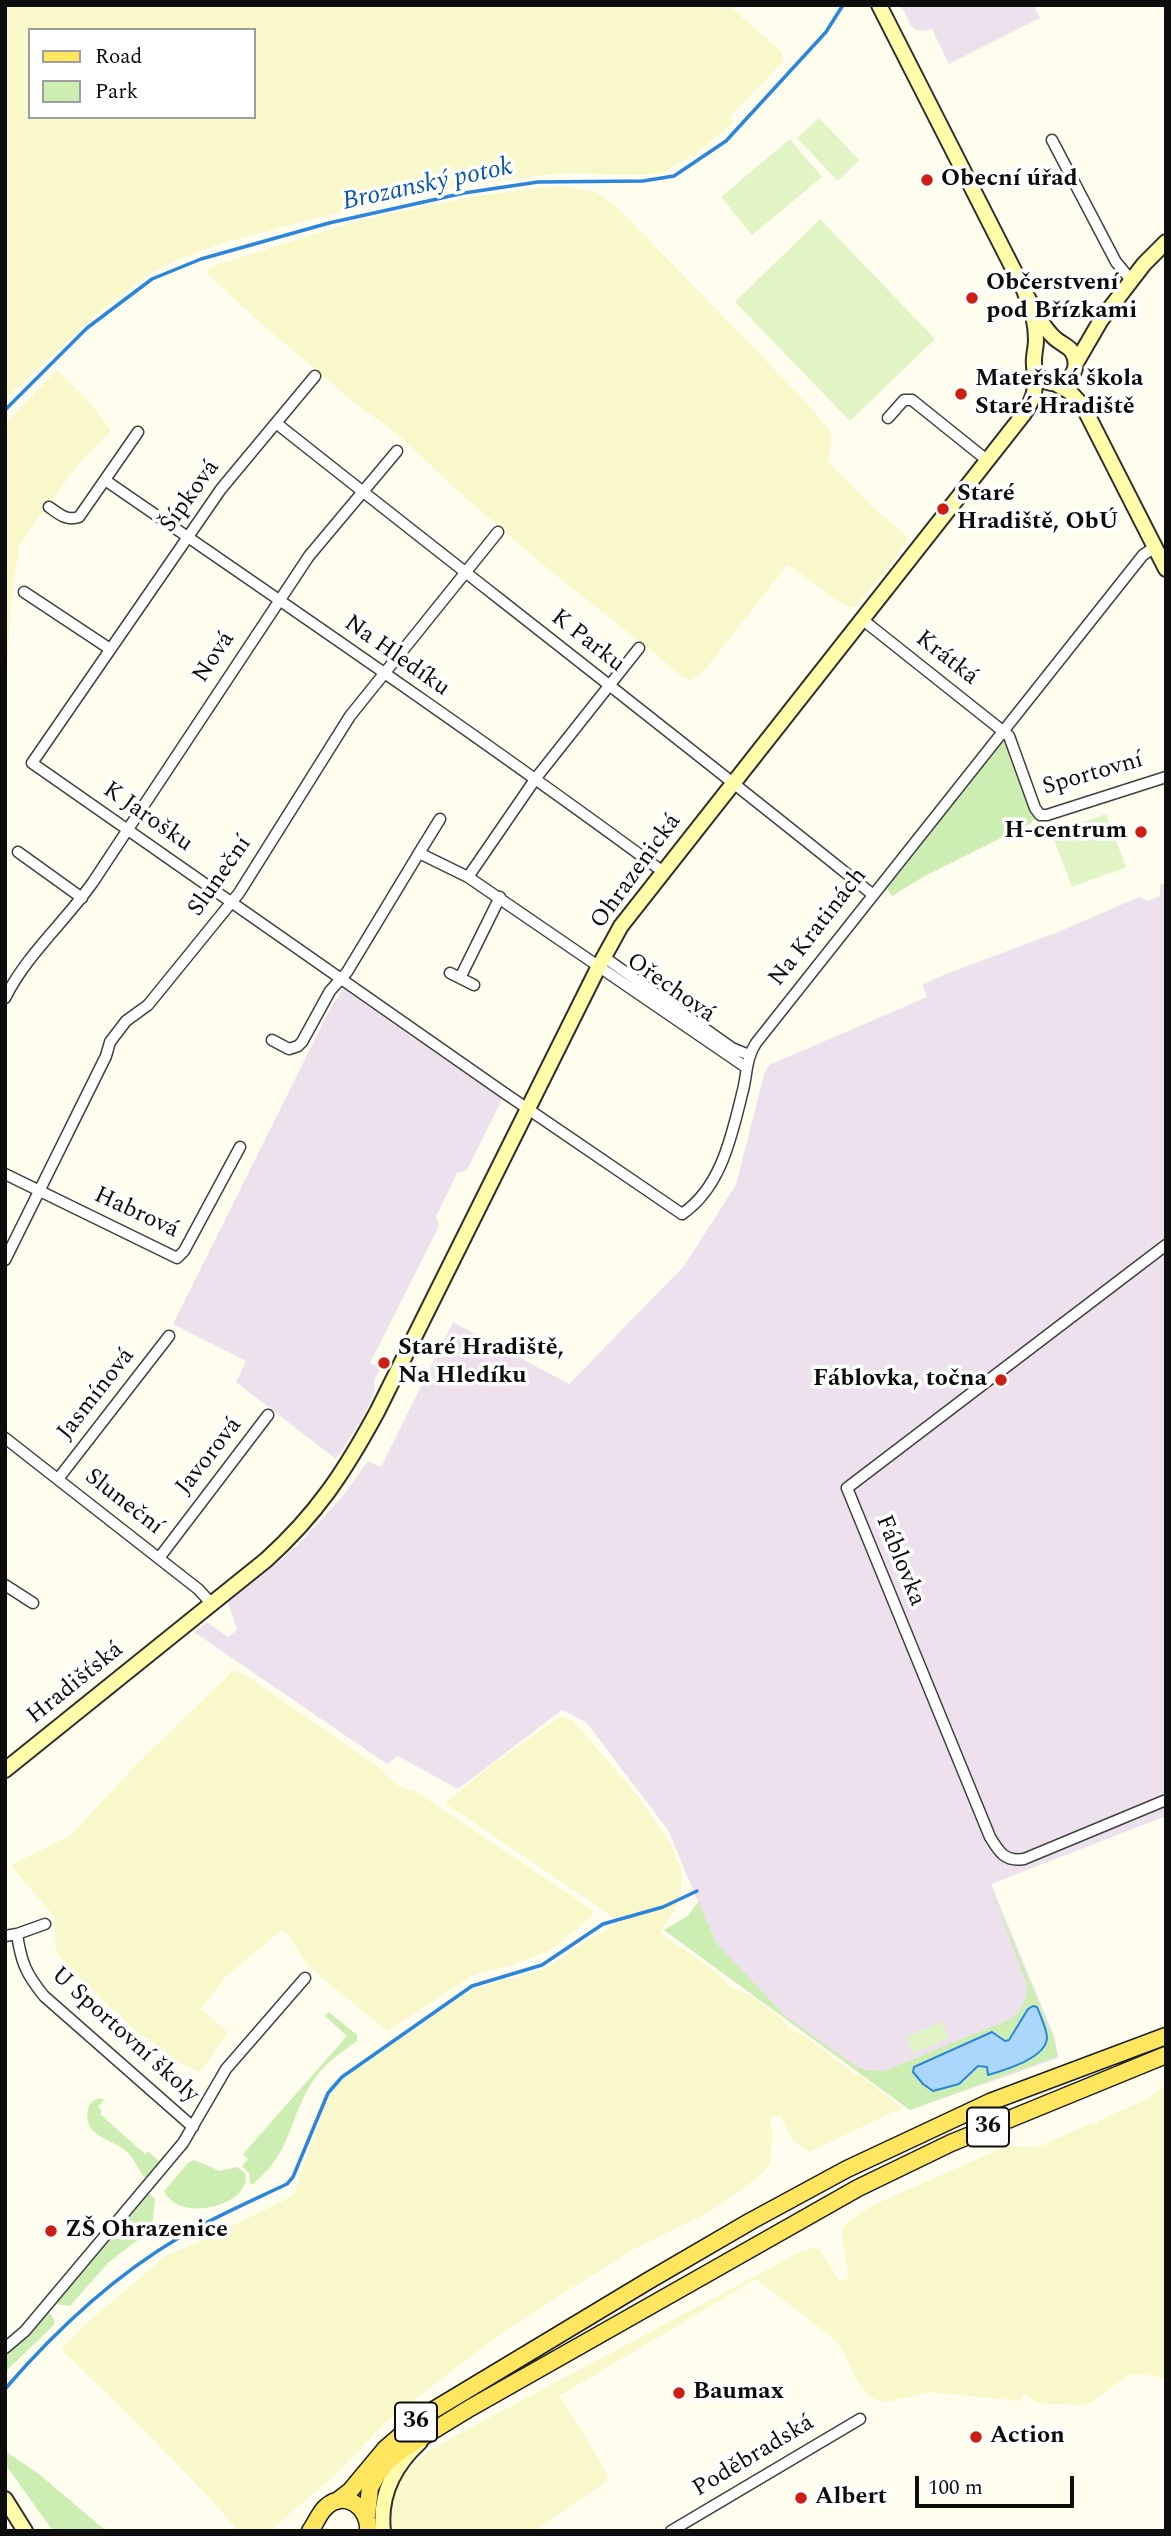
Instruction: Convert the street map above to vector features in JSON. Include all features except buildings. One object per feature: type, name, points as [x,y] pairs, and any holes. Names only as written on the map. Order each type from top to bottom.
[{"type":"main road","name":"36","points":[[315,2527],[327,2506],[347,2495],[385,2449],[422,2417],[751,2221],[847,2169],[954,2118],[1166,2036]]},
{"type":"main road","name":"36","points":[[368,2523],[370,2488],[382,2468],[403,2449],[436,2428],[858,2188],[951,2143],[1166,2055]]},
{"type":"main road","name":"36","points":[[337,2501],[355,2502],[368,2523]]},
{"type":"street","points":[[879,5],[1025,293],[1052,335],[1073,352],[1078,390],[1088,416],[1166,569]]},
{"type":"street","points":[[1052,139],[1116,262],[1131,280]]},
{"type":"street","points":[[1054,384],[1069,378],[1101,320],[1131,280],[1166,242]]},
{"type":"street","name":"Ohrazenická","points":[[1023,415],[1036,391],[1035,323],[1025,293]]},
{"type":"street","points":[[1088,416],[1075,397],[1040,378],[1034,364],[1039,349],[1045,344],[1063,344],[1082,338],[1101,320]]},
{"type":"street","name":"Šípková","points":[[32,764],[221,489],[315,376]]},
{"type":"street","name":"Ohrazenická","points":[[212,1604],[266,1560],[306,1522],[344,1471],[377,1412],[601,961],[632,910],[1023,415],[1054,384]]},
{"type":"street","points":[[888,418],[904,400],[909,399],[988,461]]},
{"type":"street","name":"K Parku","points":[[276,423],[872,894]]},
{"type":"street","points":[[49,507],[65,517],[79,517],[138,432]]},
{"type":"street","name":"Nová","points":[[5,998],[24,965],[82,898],[309,556],[397,451]]},
{"type":"street","name":"Na Hledíku","points":[[105,480],[536,778],[662,871]]},
{"type":"street","name":"Sluneční","points":[[5,1259],[113,1038],[126,1021],[148,1005],[231,902],[350,716],[498,532]]},
{"type":"street","name":"Na Kratinách","points":[[528,1108],[682,1214],[717,1175],[743,1091],[749,1055],[755,1043],[1143,555],[1154,547]]},
{"type":"street","points":[[24,593],[110,649]]},
{"type":"street","name":"Krátká","points":[[863,620],[1003,730]]},
{"type":"street","points":[[468,877],[536,778],[639,648]]},
{"type":"street","name":"Sportovní","points":[[1003,730],[1013,742],[1035,808],[1040,815],[1166,777]]},
{"type":"street","name":"K Jarošku","points":[[32,764],[528,1108]]},
{"type":"street","points":[[272,1040],[289,1049],[298,1046],[440,820]]},
{"type":"street","points":[[18,852],[82,898]]},
{"type":"street","name":"Ořechová","points":[[419,853],[468,877],[728,1045],[749,1055]]},
{"type":"street","points":[[474,985],[455,976],[500,897]]},
{"type":"street","name":"Ořechová","points":[[601,961],[747,1068]]},
{"type":"street","name":"Habrová","points":[[39,1191],[177,1258],[184,1251],[240,1147]]},
{"type":"street","points":[[5,1174],[39,1191]]},
{"type":"street","name":"Fáblovka","points":[[1166,1245],[847,1488],[990,1837],[1004,1857],[1015,1861],[1024,1859],[1166,1800]]},
{"type":"street","name":"Jasmínová","points":[[58,1479],[169,1336]]},
{"type":"street","name":"Javorová","points":[[159,1558],[268,1415]]},
{"type":"street","name":"Sluneční","points":[[5,1438],[198,1589],[212,1604]]},
{"type":"street","points":[[5,1585],[33,1603]]},
{"type":"street","name":"Hradišťská","points":[[5,1770],[212,1604]]},
{"type":"street","points":[[5,1936],[45,1924]]},
{"type":"street","name":"U Sportovní školy","points":[[17,1934],[22,1964],[44,1996],[193,2127]]},
{"type":"street","name":"U Sportovní školy","points":[[5,2348],[25,2331],[183,2143],[226,2069],[305,1978]]},
{"type":"street","name":"Poděbradská","points":[[671,2531],[860,2419]]},
{"type":"street","points":[[383,2531],[384,2499],[390,2482],[408,2454],[436,2428]]},
{"type":"street","points":[[5,2499],[25,2531]]},
{"type":"shaded area","points":[[901,5],[1033,5],[1040,18],[949,64],[932,29],[916,30],[911,26]]},
{"type":"shaded area","points":[[1166,882],[1166,1816],[991,1884],[1055,2038],[1058,2058],[910,2110],[664,1930],[688,1916],[698,1902],[668,1830],[586,1722],[562,1710],[458,1789],[398,1756],[387,1764],[194,1632],[207,1622],[228,1637],[237,1630],[228,1602],[296,1547],[342,1497],[368,1461],[381,1467],[453,1322],[569,1384],[684,1266],[736,1185],[764,1074],[769,1065],[927,997],[922,985],[941,976],[1058,932],[1139,897],[1148,901],[1160,896],[1160,885]]},
{"type":"shaded area","points":[[343,989],[502,1099],[467,1170],[457,1173],[436,1217],[439,1226],[370,1363],[381,1368],[374,1381],[375,1391],[362,1419],[336,1459],[236,1382],[246,1361],[173,1324],[329,1011]]},
{"type":"green space","points":[[5,5],[728,5],[782,52],[783,62],[729,117],[733,122],[731,125],[696,153],[662,173],[561,173],[432,190],[301,222],[223,243],[174,261],[149,274],[100,311],[5,399]]},
{"type":"green space","points":[[819,118],[859,160],[838,181],[797,138]]},
{"type":"green space","points":[[790,139],[822,177],[752,235],[721,197]]},
{"type":"green space","points":[[548,187],[596,192],[615,205],[805,401],[832,436],[827,460],[870,505],[908,537],[894,560],[856,606],[850,607],[839,602],[788,564],[704,671],[691,680],[682,677],[553,573],[459,492],[399,435],[355,403],[208,274],[209,268],[222,263],[365,219],[476,196]]},
{"type":"green space","points":[[820,219],[935,339],[850,421],[735,302]]},
{"type":"green space","points":[[57,370],[89,402],[111,430],[76,467],[20,543],[13,585],[5,687],[5,424]]},
{"type":"green space","points":[[1008,737],[1034,819],[892,896],[886,887],[1003,738]]},
{"type":"green space","points":[[1106,814],[1126,867],[1072,887],[1052,834]]},
{"type":"green space","points":[[234,1670],[244,1674],[381,1769],[397,1786],[415,1791],[594,1911],[592,1916],[552,1949],[513,1965],[475,1974],[387,2031],[308,1966],[288,1934],[281,1931],[227,1975],[201,2009],[228,2032],[200,2072],[182,2064],[134,2029],[68,1967],[56,1950],[54,1916],[13,1868],[13,1864],[71,1835],[134,1767]]},
{"type":"green space","points":[[560,1717],[571,1719],[589,1739],[641,1800],[672,1847],[681,1870],[682,1881],[677,1905],[660,1933],[715,1971],[730,1987],[750,1995],[780,2017],[790,2029],[806,2037],[856,2075],[860,2075],[902,2108],[809,2152],[792,2139],[781,2116],[773,2116],[770,2119],[771,2160],[764,2172],[745,2187],[702,2216],[632,2250],[484,2346],[386,2422],[336,2474],[270,2531],[238,2531],[213,2501],[61,2349],[89,2321],[167,2255],[293,2196],[327,2098],[336,2084],[471,1990],[547,1968],[583,1943],[621,1922],[445,1803],[490,1766]]},
{"type":"green space","points":[[990,1887],[1053,2037],[1058,2056],[910,2110],[664,1930],[688,1916],[698,1902],[717,1944],[784,2015],[854,2065],[865,2070],[884,2071],[1013,2018],[1022,2007],[1027,1985]]},
{"type":"green space","points":[[329,2012],[357,2035],[357,2041],[317,2075],[276,2159],[253,2184],[250,2183],[249,2173],[242,2166],[248,2159],[243,2154],[347,2036],[325,2016]]},
{"type":"green space","points":[[942,2022],[949,2038],[912,2053],[906,2037]]},
{"type":"green space","points":[[1166,2084],[1166,2378],[1139,2374],[1126,2376],[1092,2402],[1080,2405],[1038,2403],[1024,2393],[1020,2401],[931,2392],[887,2402],[877,2401],[856,2379],[840,2345],[756,2279],[559,2396],[608,2476],[606,2482],[534,2531],[392,2531],[392,2502],[400,2481],[413,2464],[435,2447],[800,2252],[819,2249],[840,2281],[849,2278],[841,2231],[871,2206],[1005,2147],[1038,2147],[1092,2123],[1098,2125],[1098,2121],[1150,2098]]},
{"type":"green space","points":[[100,2098],[104,2100],[98,2107],[102,2111],[100,2114],[145,2154],[148,2151],[159,2161],[145,2178],[129,2154],[99,2136],[89,2126],[89,2107]]},
{"type":"green space","points":[[194,2160],[220,2171],[237,2167],[245,2173],[246,2183],[236,2196],[228,2201],[208,2208],[187,2208],[170,2199],[164,2191],[189,2162]]},
{"type":"green space","points":[[147,2191],[155,2199],[152,2227],[148,2232],[108,2263],[70,2306],[55,2304],[140,2204]]},
{"type":"green space","points":[[49,2312],[54,2319],[54,2325],[5,2372],[5,2355],[25,2339]]},
{"type":"green space","points":[[5,2451],[39,2474],[106,2531],[53,2531],[5,2464]]},
{"type":"water","points":[[1037,2007],[1047,2038],[1040,2052],[1023,2062],[988,2075],[987,2067],[978,2066],[959,2084],[933,2091],[913,2072],[914,2067],[992,2032],[1005,2041],[1009,2040],[1028,2009]]},
{"type":"waterway","name":"Brozanský potok","points":[[5,410],[87,328],[152,279],[201,259],[329,223],[464,193],[538,182],[643,181],[674,176],[726,141],[826,32],[843,5]]},
{"type":"waterway","points":[[5,2389],[44,2346],[86,2306],[132,2269],[193,2230],[287,2184],[293,2177],[328,2093],[342,2077],[472,1986],[542,1965],[603,1924],[663,1907],[697,1891]]},
{"type":"place","name":"Obecní úřad","points":[[927,180]]},
{"type":"place","name":"Občerstvení pod Břízkami","points":[[972,298]]},
{"type":"place","name":"Mateřská škola Staré Hradiště","points":[[961,394]]},
{"type":"place","name":"Staré Hradiště, ObÚ","points":[[943,509]]},
{"type":"place","name":"H-centrum","points":[[1141,832]]},
{"type":"place","name":"Staré Hradiště, Na Hledíku","points":[[384,1363]]},
{"type":"place","name":"Fáblovka, točna","points":[[1001,1380]]},
{"type":"place","name":"ZŠ Ohrazenice","points":[[51,2231]]},
{"type":"place","name":"Baumax","points":[[679,2393]]},
{"type":"place","name":"Action","points":[[976,2437]]},
{"type":"place","name":"Albert","points":[[801,2498]]}]
